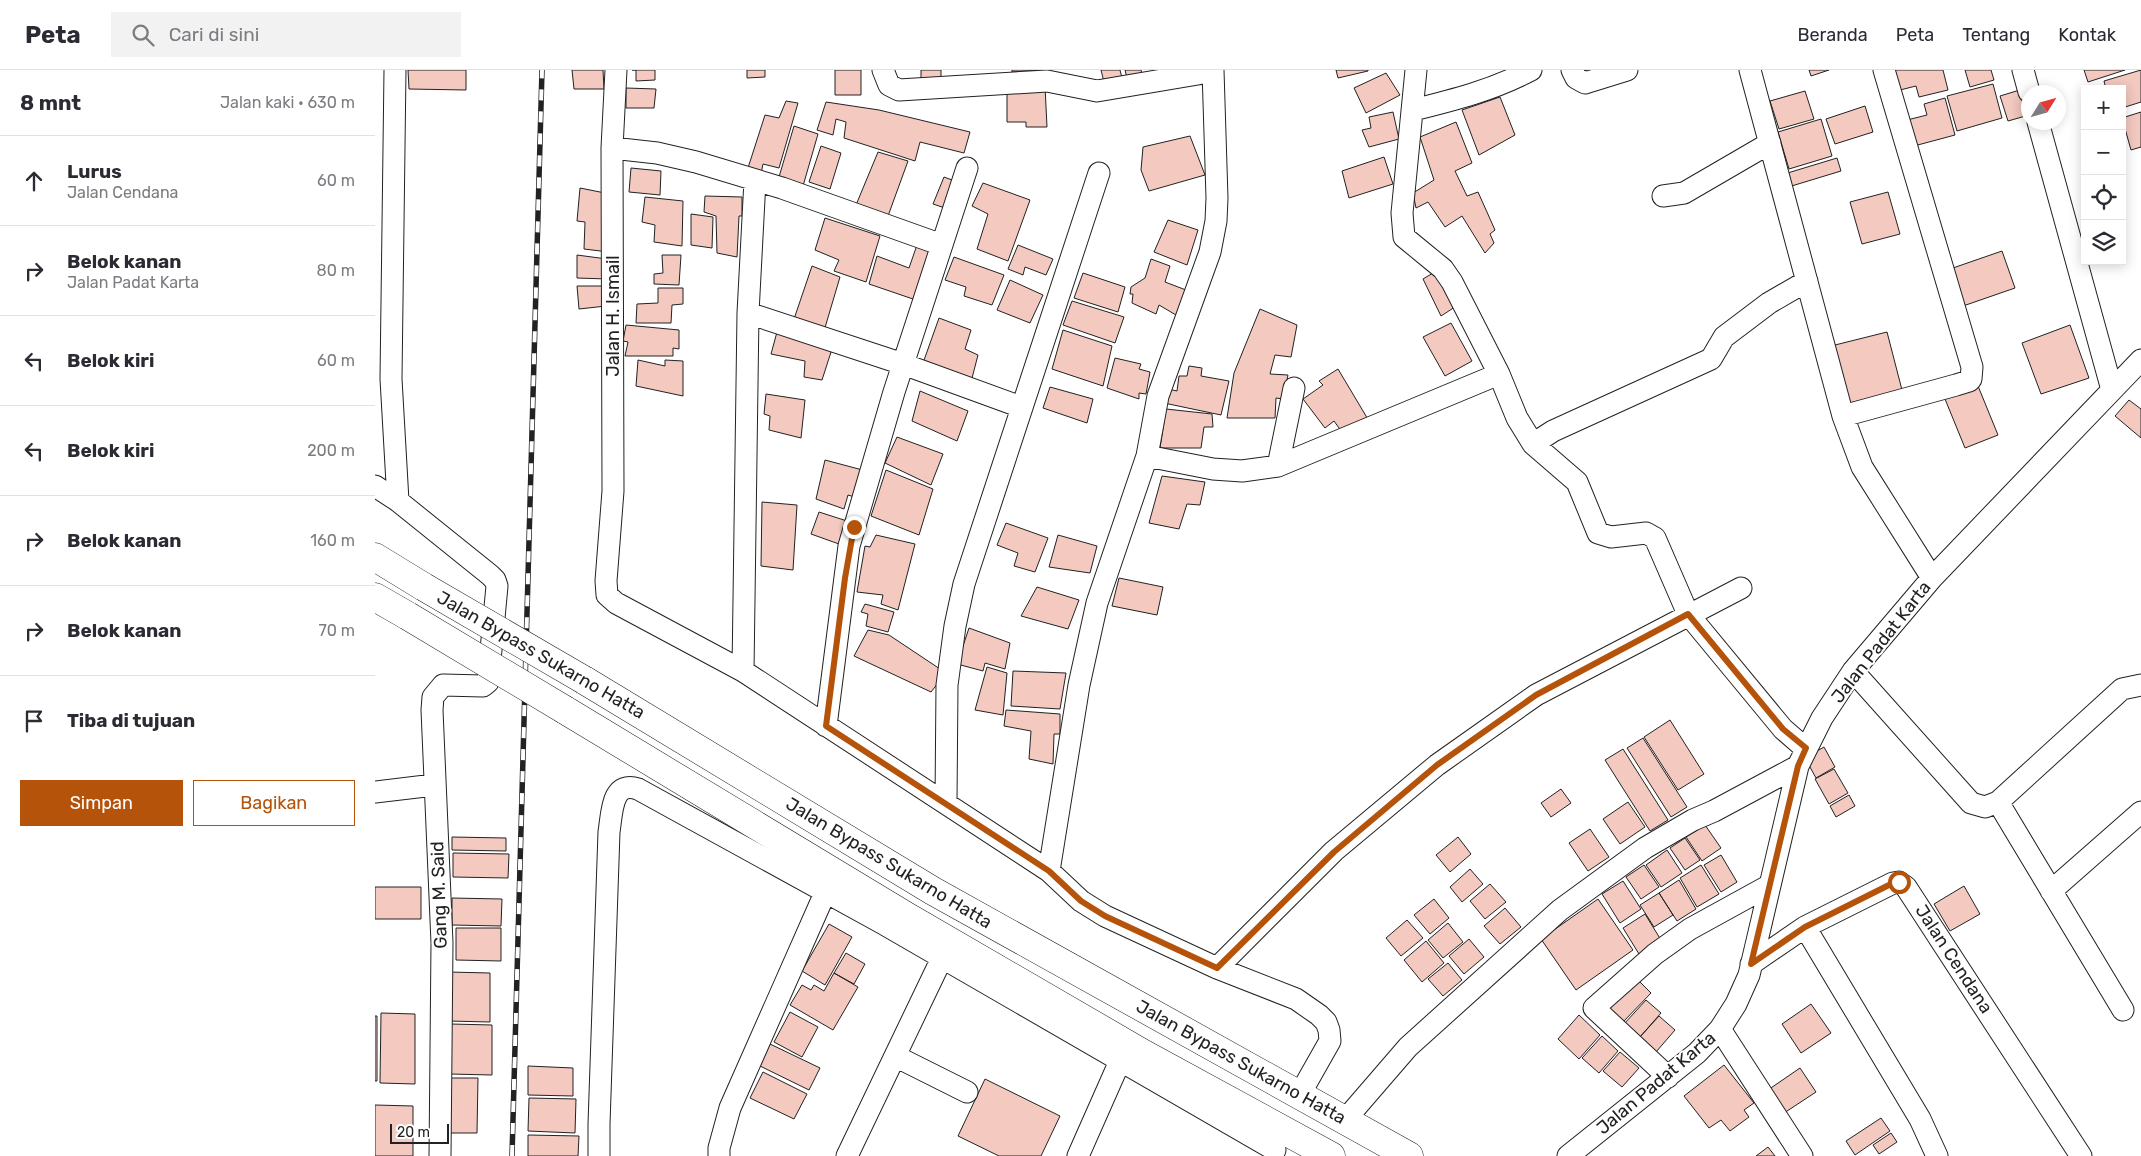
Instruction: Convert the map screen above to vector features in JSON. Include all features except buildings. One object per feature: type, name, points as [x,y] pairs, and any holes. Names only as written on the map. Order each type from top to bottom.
[{"type":"highway","name":"Jalan Bypass Sukarno Hatta","points":[[375,557],[584,680],[933,891],[1409,1156]]},
{"type":"highway","name":"Jalan Bypass Sukarno Hatta","points":[[375,597],[906,916],[1144,1054],[1278,1146],[1331,1156]]},
{"type":"street","points":[[395,70],[391,379],[398,502]]},
{"type":"street","name":"Jalan H. Ismail","points":[[616,70],[613,148],[613,491],[607,595],[615,603],[743,671],[1049,871],[1081,901],[1105,916],[1217,968],[1296,999],[1309,1007],[1326,1022],[1330,1036],[1329,1044],[1300,1094]]},
{"type":"street","points":[[883,70],[889,85],[899,90],[1074,78],[1097,91],[1198,74],[1209,70]]},
{"type":"street","points":[[1049,871],[1084,655],[1097,604],[1147,456],[1158,396],[1210,252],[1216,221],[1217,198],[1213,70]]},
{"type":"street","points":[[1345,1120],[1408,1047],[1560,910],[1653,844],[1693,820],[1714,811],[1802,757],[1783,729],[1688,614],[1655,538],[1646,533],[1611,537],[1598,533],[1577,482],[1533,444],[1517,418],[1499,374],[1452,282],[1443,269],[1404,237],[1402,213],[1416,70]]},
{"type":"street","points":[[1413,110],[1463,98],[1531,70]]},
{"type":"street","points":[[1572,70],[1576,78],[1585,83],[1627,70]]},
{"type":"street","points":[[1750,70],[1843,416],[1862,467],[1932,578]]},
{"type":"street","points":[[1843,416],[1956,386],[1969,381],[1972,375],[1969,357],[1884,70]]},
{"type":"street","points":[[2023,70],[2027,85]]},
{"type":"street","points":[[2040,130],[2112,390]]},
{"type":"street","points":[[1663,196],[1683,193],[1770,143]]},
{"type":"street","points":[[613,148],[657,153],[696,162],[755,180],[942,245]]},
{"type":"street","points":[[826,726],[849,546],[903,364],[967,168]]},
{"type":"street","points":[[946,802],[947,686],[955,626],[964,584],[1099,173]]},
{"type":"street","points":[[743,671],[748,313],[755,180]]},
{"type":"street","points":[[1533,444],[1553,431],[1711,359],[1724,337],[1769,303],[1807,281]]},
{"type":"street","points":[[748,313],[903,364],[1021,407]]},
{"type":"street","name":"Jalan Padat Karta","points":[[1568,1156],[1697,1053],[1720,1029],[1736,1004],[1749,975],[1802,757],[1822,718],[1853,671],[1932,578],[2141,360]]},
{"type":"street","points":[[1147,456],[1213,469],[1242,471],[1278,466],[1499,374]]},
{"type":"street","points":[[1278,466],[1294,388]]},
{"type":"street","points":[[375,486],[398,502]]},
{"type":"street","name":"Gang M. Said","points":[[398,502],[495,580],[497,586],[488,682],[483,686],[443,685],[433,697],[434,785],[442,943],[440,1156]]},
{"type":"street","points":[[1217,968],[1334,852],[1437,765],[1536,695],[1741,588]]},
{"type":"street","points":[[1853,671],[1971,804],[1985,807],[1998,802],[2121,689],[2141,685]]},
{"type":"street","points":[[375,792],[434,785]]},
{"type":"street","points":[[599,1156],[609,832],[613,802],[620,790],[626,787],[638,789],[942,958],[1120,1061],[1278,1146]]},
{"type":"street","points":[[1998,802],[2123,1010]]},
{"type":"street","points":[[2051,891],[2141,812]]},
{"type":"street","name":"Jalan Cendana","points":[[1751,964],[1805,927],[1893,883],[1899,882],[1907,887],[2081,1156]]},
{"type":"street","points":[[1668,1077],[1594,1008],[1655,954],[1690,929],[1770,885]]},
{"type":"street","points":[[719,1156],[719,1148],[730,1108],[825,893]]},
{"type":"street","points":[[1805,927],[1920,1119],[1937,1156]]},
{"type":"street","points":[[847,1156],[942,958]]},
{"type":"street","points":[[1720,1029],[1802,1156]]},
{"type":"street","points":[[895,1056],[967,1092]]},
{"type":"street","points":[[1077,1156],[1120,1061]]},
{"type":"railway","points":[[512,1156],[542,70]]},
{"type":"route","points":[[854,527],[849,546],[826,726],[946,802],[1049,871],[1081,901],[1105,916],[1217,968],[1334,852],[1437,765],[1536,695],[1688,614],[1783,729],[1806,748],[1798,766],[1751,964],[1805,927],[1893,883],[1899,882]]}]
